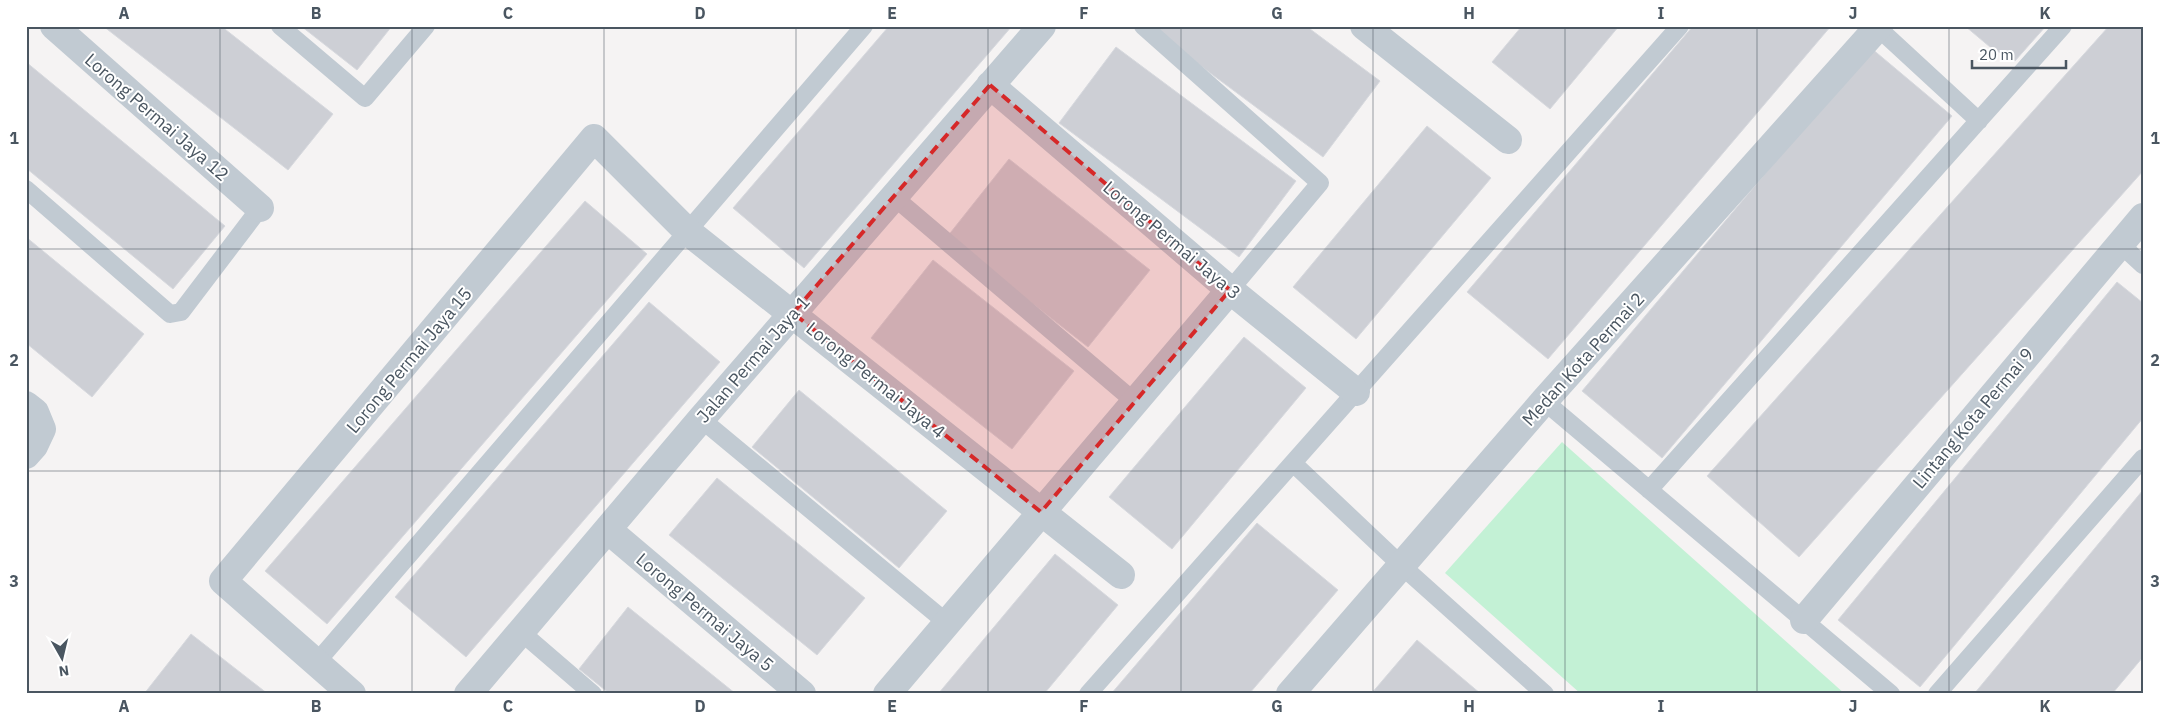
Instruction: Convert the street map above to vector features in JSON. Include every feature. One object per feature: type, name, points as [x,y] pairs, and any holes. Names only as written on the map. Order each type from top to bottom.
[{"type":"street","name":"Lorong Permai Jaya 12","points":[[54,26],[260,208]]},
{"type":"street","name":"Jalan Permai Jaya 1","points":[[468,694],[701,419],[1042,26]]},
{"type":"street","points":[[1364,26],[1508,140]]},
{"type":"street","name":"Medan Kota Permai 2","points":[[1290,694],[1544,401],[1878,27]]},
{"type":"street","name":"Lorong Permai Jaya 3","points":[[990,85],[1230,290],[1356,392]]},
{"type":"street","name":"Lorong Permai Jaya 4","points":[[594,138],[687,231],[793,313],[1121,575]]},
{"type":"street","name":"Lorong Permai Jaya 15","points":[[316,663],[223,581],[594,138]]},
{"type":"street","name":"Lintang Kota Permai 9","points":[[1804,620],[2143,216]]},
{"type":"street","points":[[887,694],[946,622],[1230,290]]},
{"type":"street","points":[[26,405],[35,412],[42,429],[34,446],[26,455]]},
{"type":"street","name":"Lorong Permai Jaya 5","points":[[608,530],[802,694]]},
{"type":"street","points":[[316,663],[352,694]]},
{"type":"lane","points":[[280,26],[365,98],[426,26]]},
{"type":"lane","points":[[316,663],[864,26]]},
{"type":"lane","points":[[1143,26],[1320,183],[1230,290]]},
{"type":"lane","points":[[1088,694],[1680,26]]},
{"type":"lane","points":[[1649,490],[2063,26]]},
{"type":"lane","points":[[1878,27],[1978,121]]},
{"type":"lane","points":[[26,189],[170,314],[181,312],[260,208]]},
{"type":"lane","points":[[894,197],[1135,402]]},
{"type":"lane","points":[[2120,244],[2143,265]]},
{"type":"lane","points":[[1544,401],[1891,694]]},
{"type":"lane","points":[[701,419],[946,622]]},
{"type":"lane","points":[[1937,694],[2143,458]]},
{"type":"lane","points":[[1293,463],[1402,566],[1545,694]]},
{"type":"lane","points":[[521,632],[593,694]]},
{"type":"highlighted area","points":[[990,85],[1230,290],[1041,512],[793,313]]},
{"type":"green space","points":[[1562,442],[1845,694],[1581,694],[1445,573]]},
{"type":"building","points":[[103,26],[221,26],[333,114],[288,170]]},
{"type":"building","points":[[301,26],[392,26],[357,70]]},
{"type":"building","points":[[889,26],[1012,26],[804,268],[733,208]]},
{"type":"building","points":[[1147,26],[1306,26],[1380,81],[1323,157]]},
{"type":"building","points":[[1522,26],[1619,26],[1550,109],[1492,62]]},
{"type":"building","points":[[1693,26],[1831,26],[1548,359],[1467,292]]},
{"type":"building","points":[[1965,26],[2046,26],[2015,61],[1990,47]]},
{"type":"building","points":[[2109,26],[2143,26],[2143,171],[1799,557],[1707,476]]},
{"type":"building","points":[[1116,47],[1296,181],[1239,257],[1059,123]]},
{"type":"building","points":[[1871,48],[1952,116],[1662,458],[1582,391]]},
{"type":"building","points":[[26,62],[225,226],[173,289],[26,168]]},
{"type":"building","points":[[1427,126],[1491,178],[1356,339],[1293,287]]},
{"type":"building","points":[[1009,159],[1150,270],[1088,347],[947,237]]},
{"type":"building","points":[[585,201],[647,254],[327,624],[265,571]]},
{"type":"building","points":[[26,237],[144,334],[92,397],[26,343]]},
{"type":"building","points":[[933,260],[1074,371],[1012,449],[871,338]]},
{"type":"building","points":[[2117,282],[2143,303],[2143,418],[1920,687],[1838,620]]},
{"type":"building","points":[[649,302],[720,362],[466,657],[395,597]]},
{"type":"building","points":[[1244,337],[1306,388],[1172,549],[1109,497]]},
{"type":"building","points":[[799,390],[947,511],[899,568],[752,447]]},
{"type":"building","points":[[717,478],[865,598],[817,655],[669,535]]},
{"type":"building","points":[[2143,490],[2143,657],[2112,694],[1974,694]]},
{"type":"building","points":[[1257,523],[1338,590],[1249,694],[1111,694]]},
{"type":"building","points":[[1055,554],[1118,605],[1044,694],[938,694]]},
{"type":"building","points":[[628,607],[736,694],[610,694],[579,669]]},
{"type":"building","points":[[191,634],[268,694],[144,694]]},
{"type":"building","points":[[1417,640],[1481,694],[1371,694]]}]
